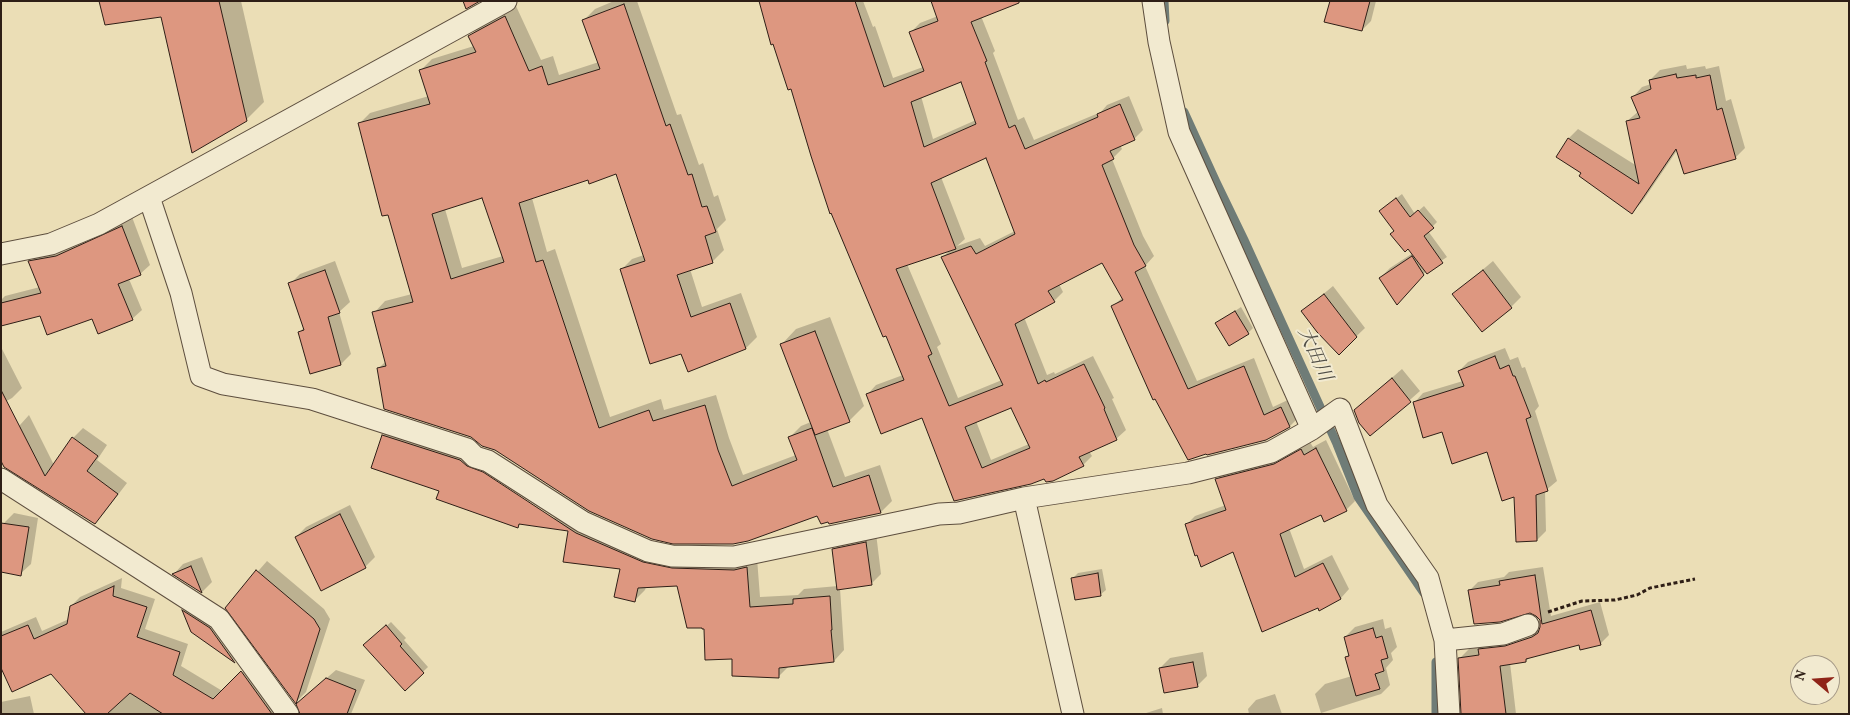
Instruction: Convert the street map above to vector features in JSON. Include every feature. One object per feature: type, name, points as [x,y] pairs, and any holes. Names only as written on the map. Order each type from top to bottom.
[{"type":"street","points":[[1,254],[51,244],[99,224],[506,1]]},
{"type":"street","points":[[1153,1],[1159,42],[1179,132],[1312,428]]},
{"type":"street","points":[[149,197],[181,293],[201,376],[223,384],[312,399],[467,449],[475,457],[488,461],[583,522],[648,551],[672,556],[734,557],[939,514],[959,513],[1024,498],[1106,487],[1212,467],[1271,452],[1340,409],[1377,505],[1428,578],[1445,640],[1449,714]]},
{"type":"street","points":[[1,478],[219,619],[288,714]]},
{"type":"street","points":[[1024,498],[1073,714]]},
{"type":"street","points":[[1445,640],[1503,634],[1528,625]]},
{"type":"path","points":[[1528,625],[1545,613],[1582,602],[1615,600],[1637,595],[1650,588],[1694,578]]},
{"type":"building","points":[[99,1],[219,1],[247,121],[192,153],[161,17],[105,25]]},
{"type":"building","points":[[463,1],[480,1],[466,9]]},
{"type":"building","points":[[759,1],[855,1],[884,87],[924,71],[909,32],[938,21],[931,1],[1019,1],[1019,3],[971,22],[987,61],[985,62],[1009,128],[1015,125],[1025,149],[1098,117],[1097,114],[1120,104],[1135,140],[1110,151],[1114,159],[1102,165],[1134,245],[1146,266],[1135,272],[1188,389],[1244,366],[1264,415],[1281,407],[1290,427],[1266,440],[1188,460],[1155,399],[1153,400],[1111,306],[1123,300],[1102,263],[1048,291],[1055,302],[1015,324],[1038,384],[1084,364],[1105,408],[1117,440],[1079,457],[1084,466],[1053,481],[1046,482],[1044,479],[1031,484],[954,501],[922,418],[881,434],[866,394],[904,380],[886,336],[883,337],[830,214],[791,89],[788,90],[773,44],[771,45]],"holes":[[[961,82],[976,124],[924,147],[911,102]],[[986,158],[1015,234],[976,254],[971,246],[941,257],[1003,385],[949,406],[928,356],[932,354],[896,269],[956,249],[931,183]],[[1011,408],[1030,448],[982,468],[965,427]]]},
{"type":"building","points":[[1330,1],[1370,1],[1362,31],[1324,22]]},
{"type":"building","points":[[624,4],[666,126],[670,124],[688,175],[692,174],[702,207],[707,206],[716,232],[705,236],[713,263],[677,275],[691,317],[730,303],[746,349],[688,372],[681,354],[650,364],[620,269],[645,261],[616,174],[589,184],[588,180],[519,203],[536,262],[543,260],[599,428],[649,410],[653,421],[705,405],[718,450],[732,486],[797,460],[788,437],[812,428],[833,487],[869,475],[881,513],[829,524],[828,522],[821,524],[817,516],[748,541],[733,544],[673,544],[652,539],[589,511],[495,450],[482,446],[471,437],[384,409],[377,368],[386,366],[372,312],[413,302],[388,215],[382,216],[358,123],[430,104],[419,70],[476,52],[468,36],[505,16],[529,71],[542,66],[548,85],[600,69],[582,20]],"holes":[[[482,198],[504,262],[451,279],[432,214]]]},
{"type":"building","points":[[1676,74],[1677,78],[1696,75],[1696,78],[1710,75],[1717,110],[1722,108],[1736,159],[1684,174],[1676,149],[1632,214],[1579,176],[1581,173],[1556,157],[1568,138],[1639,184],[1626,121],[1640,118],[1631,97],[1651,89],[1649,80]]},
{"type":"building","points":[[1396,198],[1410,217],[1418,210],[1434,228],[1424,236],[1443,263],[1427,274],[1408,249],[1405,252],[1390,234],[1394,231],[1379,211]]},
{"type":"building","points":[[122,226],[141,275],[118,284],[133,320],[98,334],[92,319],[47,335],[40,316],[1,326],[1,303],[41,293],[28,261],[56,256]]},
{"type":"building","points":[[1412,256],[1424,275],[1397,305],[1379,278]]},
{"type":"building","points":[[325,270],[340,313],[328,317],[341,365],[310,374],[298,332],[304,330],[288,283]]},
{"type":"building","points":[[1483,270],[1512,308],[1482,332],[1452,294]]},
{"type":"building","points":[[1324,294],[1357,337],[1339,355],[1317,332],[1301,311]]},
{"type":"building","points":[[1235,311],[1249,334],[1229,346],[1215,323]]},
{"type":"building","points":[[815,331],[850,422],[815,435],[780,344]]},
{"type":"building","points":[[1495,356],[1500,369],[1509,365],[1513,376],[1515,376],[1531,417],[1526,419],[1548,491],[1536,495],[1537,541],[1516,542],[1514,497],[1502,501],[1487,452],[1452,464],[1442,432],[1423,438],[1413,402],[1464,386],[1458,371]]},
{"type":"building","points":[[1392,378],[1411,402],[1370,436],[1359,423],[1354,410]]},
{"type":"building","points":[[1,390],[45,476],[72,437],[98,456],[87,471],[118,494],[95,524],[4,467],[1,461]]},
{"type":"building","points":[[382,435],[460,460],[467,466],[483,472],[576,533],[643,562],[672,568],[734,570],[747,567],[750,607],[793,604],[793,599],[830,596],[834,662],[779,668],[779,678],[732,676],[732,659],[705,660],[704,629],[687,628],[677,586],[638,588],[635,602],[614,597],[620,569],[563,562],[568,531],[519,524],[518,528],[436,499],[439,491],[371,468]]},
{"type":"building","points":[[1316,448],[1347,511],[1324,522],[1321,515],[1280,534],[1295,577],[1323,563],[1341,599],[1319,611],[1318,608],[1262,632],[1233,552],[1201,567],[1197,555],[1195,556],[1185,524],[1226,510],[1215,479],[1274,464],[1301,449],[1304,455]]},
{"type":"building","points":[[340,514],[366,568],[321,591],[295,537]]},
{"type":"building","points":[[1,523],[29,527],[21,576],[1,572]]},
{"type":"building","points":[[866,542],[872,585],[837,590],[832,549]]},
{"type":"building","points":[[191,566],[202,593],[172,574]]},
{"type":"building","points":[[256,570],[314,619],[320,629],[296,704],[225,608]]},
{"type":"building","points":[[1098,573],[1101,596],[1075,600],[1071,578]]},
{"type":"building","points":[[1535,575],[1542,624],[1591,610],[1601,645],[1580,650],[1579,645],[1526,659],[1526,662],[1500,666],[1506,714],[1461,714],[1458,658],[1479,655],[1478,649],[1505,646],[1532,637],[1538,633],[1540,627],[1540,620],[1530,613],[1500,622],[1474,624],[1468,590],[1500,585],[1499,581]]},
{"type":"building","points":[[114,586],[113,596],[147,607],[137,637],[180,652],[173,675],[213,699],[241,671],[272,714],[163,714],[130,693],[107,714],[86,714],[51,674],[12,692],[1,668],[1,636],[28,625],[34,639],[67,624],[70,606]]},
{"type":"building","points":[[182,610],[210,628],[235,663],[191,632]]},
{"type":"building","points":[[386,625],[402,644],[400,646],[424,673],[405,691],[363,645]]},
{"type":"building","points":[[1373,628],[1376,638],[1382,636],[1388,658],[1381,660],[1384,671],[1375,674],[1380,689],[1356,696],[1345,657],[1349,656],[1344,637]]},
{"type":"building","points":[[1193,662],[1198,687],[1164,693],[1159,668]]},
{"type":"building","points":[[326,678],[356,690],[347,714],[300,714],[296,704]]},
{"type":"waterway","name":"大田川","points":[[1164,1],[1165,21]]},
{"type":"waterway","name":"大田川","points":[[1184,112],[1337,444],[1358,497],[1424,593]]},
{"type":"waterway","name":"大田川","points":[[1436,662],[1436,714]]}]
